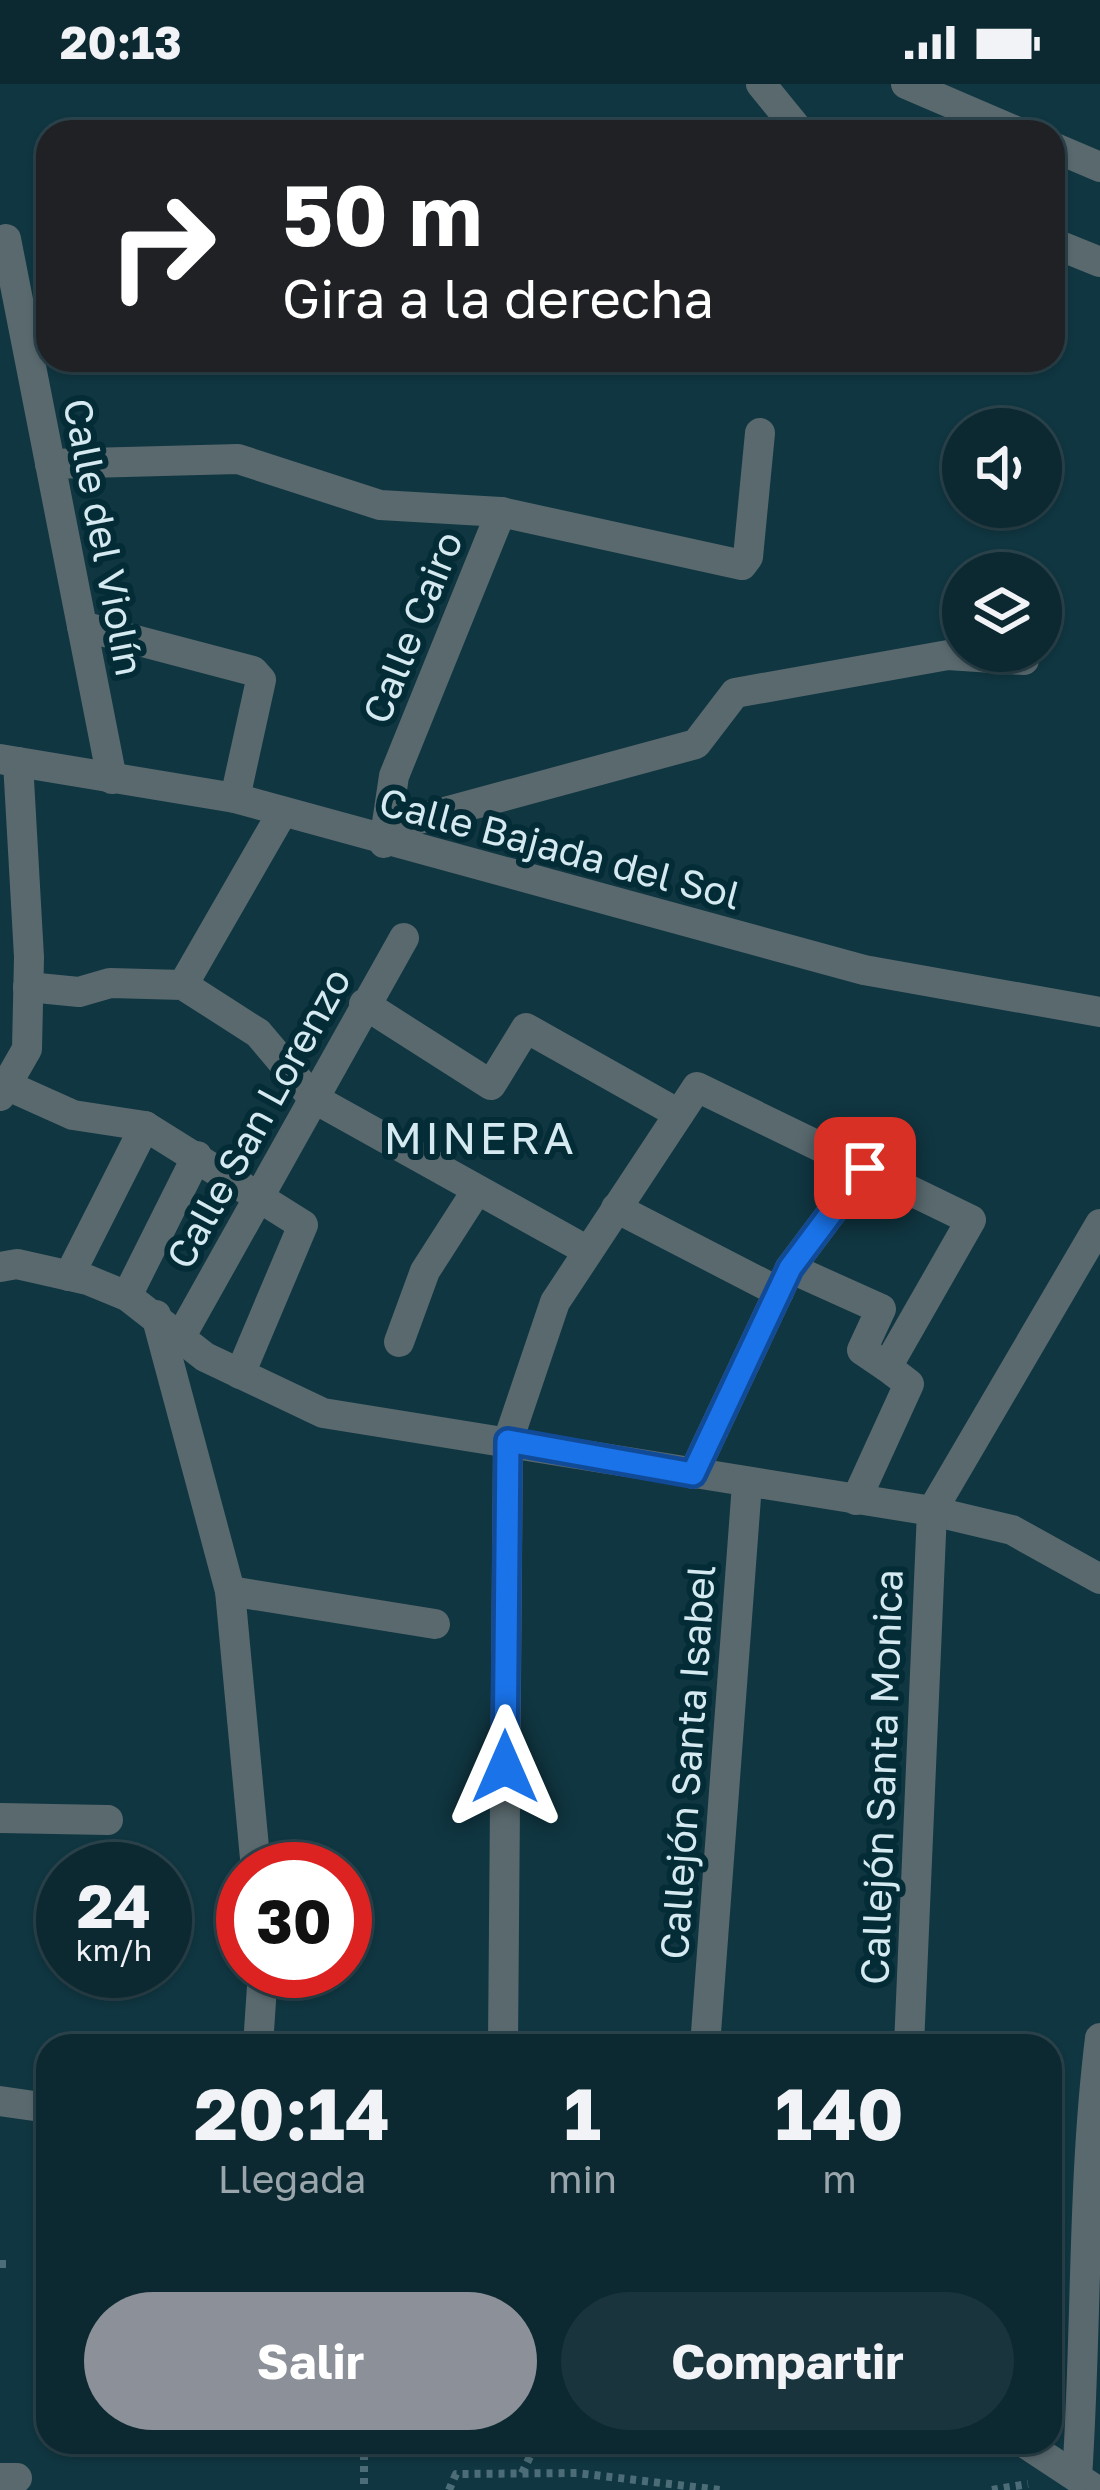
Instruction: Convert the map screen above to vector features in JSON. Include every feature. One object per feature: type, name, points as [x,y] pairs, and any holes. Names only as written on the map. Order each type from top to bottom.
[{"type":"street","points":[[761,84],[790,120]]},
{"type":"street","points":[[906,84],[990,120]]},
{"type":"street","points":[[1065,152],[1100,167]]},
{"type":"street","name":"Calle del Violín","points":[[6,239],[112,779]]},
{"type":"street","points":[[1065,249],[1100,262]]},
{"type":"street","points":[[50,464],[238,458],[380,505],[501,512],[742,565],[748,557],[760,433]]},
{"type":"street","name":"Calle Cairo","points":[[385,835],[394,776],[501,512]]},
{"type":"street","points":[[82,626],[254,671],[261,680],[235,798]]},
{"type":"street","points":[[385,835],[696,744],[735,693],[942,656]]},
{"type":"street","points":[[9,761],[28,987],[27,1048],[3,1091],[73,1115],[146,1126],[303,1226],[241,1374]]},
{"type":"street","name":"Calle Bajada del Sol","points":[[9,761],[235,798],[385,835],[864,970],[1100,1012]]},
{"type":"street","points":[[183,985],[282,813]]},
{"type":"street","name":"Calle San Lorenzo","points":[[181,1336],[404,938]]},
{"type":"street","points":[[28,987],[80,992],[110,983],[183,985],[258,1033],[313,1098],[588,1251]]},
{"type":"street","points":[[364,1004],[491,1085],[526,1028],[679,1114]]},
{"type":"street","points":[[503,2034],[508,1441],[555,1302],[697,1087],[970,1220],[887,1367]]},
{"type":"street","points":[[69,1276],[146,1126]]},
{"type":"street","points":[[127,1296],[197,1156]]},
{"type":"street","points":[[693,1474],[784,1280],[865,1168]]},
{"type":"street","points":[[399,1342],[425,1271],[477,1190]]},
{"type":"street","points":[[616,1208],[784,1280],[881,1309],[862,1350],[909,1384],[856,1500]]},
{"type":"street","points":[[932,1511],[1100,1224]]},
{"type":"street","points":[[0,1267],[17,1264],[127,1296],[205,1357],[323,1413],[932,1511],[1012,1530],[1100,1579]]},
{"type":"street","points":[[157,1315],[230,1591],[253,1842]]},
{"type":"street","name":"Callejón Santa Isabel","points":[[706,2034],[747,1484]]},
{"type":"street","name":"Callejón Santa Monica","points":[[910,2034],[932,1511]]},
{"type":"street","points":[[230,1591],[435,1624]]},
{"type":"street","points":[[0,1818],[108,1820]]},
{"type":"street","points":[[259,2034],[261,1998]]},
{"type":"street","points":[[1086,2483],[1088,2140],[1100,2038]]},
{"type":"street","points":[[0,2101],[36,2106]]},
{"type":"street","points":[[1041,2454],[1086,2483]]},
{"type":"path","points":[[364,2454],[364,2490]]},
{"type":"path","points":[[521,2474],[531,2454]]},
{"type":"path","points":[[449,2490],[456,2474],[577,2473],[720,2490]]},
{"type":"district","name":"MINERA","points":[[480,1137]]},
{"type":"route","points":[[505,1767],[508,1441],[693,1474],[790,1268],[865,1168]]}]
